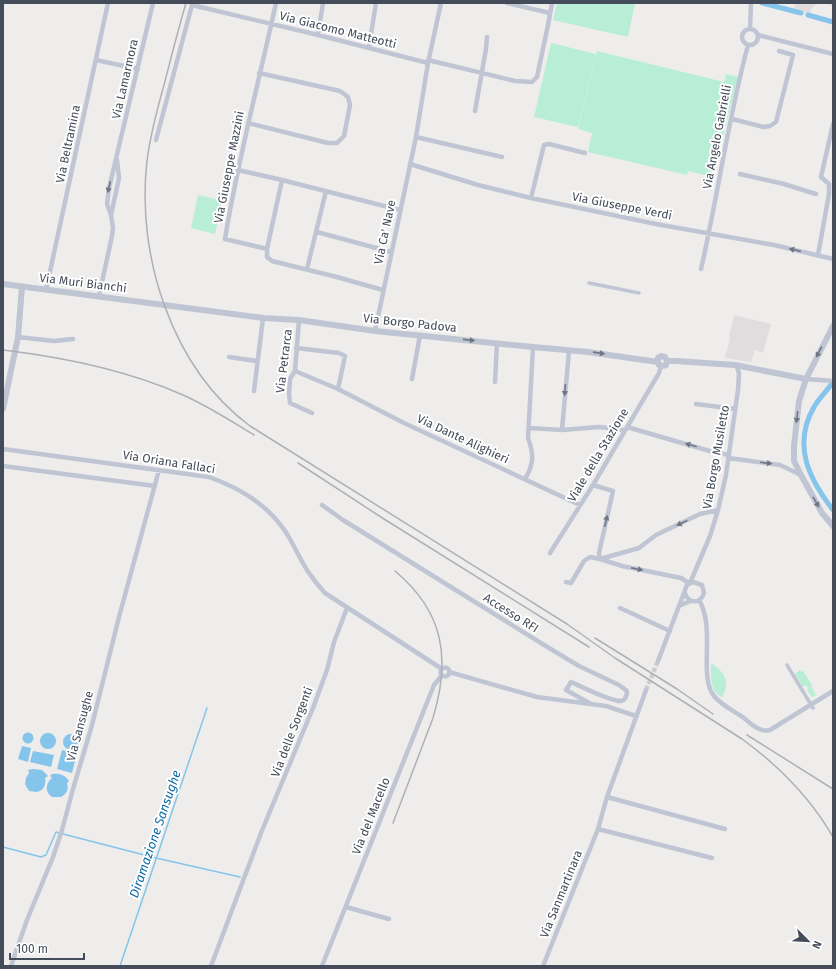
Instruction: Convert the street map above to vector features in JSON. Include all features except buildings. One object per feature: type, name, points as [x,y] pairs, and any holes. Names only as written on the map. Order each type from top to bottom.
[{"type":"street","name":"Via Beltramina","points":[[46,290],[108,3]]},
{"type":"street","name":"Via Lamarmora","points":[[111,215],[108,210],[107,198],[153,3]]},
{"type":"street","name":"Via Giuseppe Mazzini","points":[[266,249],[225,239],[248,123],[276,3]]},
{"type":"street","points":[[318,35],[324,3]]},
{"type":"street","points":[[369,47],[376,3]]},
{"type":"street","name":"Via Ca' Nave","points":[[375,331],[416,137],[428,61],[441,3]]},
{"type":"street","points":[[507,3],[550,13],[552,3]]},
{"type":"street","name":"Via Angelo Gabrielli","points":[[701,269],[740,75],[748,45],[743,42],[742,36],[744,32],[750,29],[751,3]]},
{"type":"street","name":"Via Giacomo Matteotti","points":[[156,140],[192,4],[428,61],[523,82],[532,82],[537,77],[550,13]]},
{"type":"street","points":[[750,29],[755,31],[758,35],[833,54]]},
{"type":"street","points":[[748,45],[756,43],[758,35]]},
{"type":"street","points":[[475,111],[487,37]]},
{"type":"street","points":[[732,119],[764,127],[770,126],[776,122],[793,55],[779,51]]},
{"type":"street","points":[[96,60],[138,69]]},
{"type":"street","points":[[248,123],[328,143],[337,144],[344,136],[350,105],[348,96],[340,91],[259,73]]},
{"type":"street","points":[[818,255],[829,194],[829,184],[821,177],[833,124]]},
{"type":"street","points":[[416,137],[502,157]]},
{"type":"street","points":[[531,198],[544,145],[549,144],[585,153]]},
{"type":"street","name":"Via Lamarmora","points":[[99,296],[113,228],[111,215],[119,178],[116,160]]},
{"type":"street","name":"Via Giuseppe Verdi","points":[[410,164],[478,185],[531,198],[774,245],[833,259]]},
{"type":"street","points":[[238,170],[400,210]]},
{"type":"street","points":[[740,174],[784,184],[816,194]]},
{"type":"street","points":[[282,180],[266,249],[267,257],[272,261],[383,290]]},
{"type":"street","points":[[307,269],[326,191]]},
{"type":"street","points":[[316,232],[391,252]]},
{"type":"street","points":[[589,283],[639,293]]},
{"type":"street","name":"Via Muri Bianchi","points":[[3,284],[161,304]]},
{"type":"street","points":[[3,409],[18,337],[22,287]]},
{"type":"street","name":"Via Borgo Padova","points":[[161,304],[263,318],[299,320],[375,331],[588,352],[659,364],[658,358],[661,356],[666,358],[668,361],[734,366],[806,379]]},
{"type":"street","points":[[254,391],[263,318]]},
{"type":"street","name":"Via Petrarca","points":[[299,320],[295,370],[290,379],[290,403],[312,413]]},
{"type":"street","points":[[833,326],[806,379],[799,401],[794,446],[794,461],[801,476],[822,513],[833,526]]},
{"type":"street","points":[[412,379],[420,335]]},
{"type":"street","points":[[18,337],[54,341],[73,339]]},
{"type":"street","points":[[495,382],[497,343]]},
{"type":"street","points":[[525,479],[532,465],[533,450],[528,438],[533,347]]},
{"type":"street","points":[[296,348],[339,353],[345,356],[338,389]]},
{"type":"street","points":[[562,430],[569,351]]},
{"type":"street","points":[[229,357],[257,361]]},
{"type":"street","name":"Viale della Stazione","points":[[550,553],[593,485],[624,429],[659,373],[659,364]]},
{"type":"street","name":"Via Borgo Musiletto","points":[[690,583],[710,536],[718,510],[729,457],[739,373],[734,366]]},
{"type":"street","name":"Via Dante Alighieri","points":[[295,370],[338,389],[410,426],[580,505]]},
{"type":"street","points":[[806,379],[833,381]]},
{"type":"street","points":[[696,404],[735,409]]},
{"type":"street","points":[[529,428],[562,430],[599,427],[624,429],[729,457],[780,465],[801,476]]},
{"type":"street","name":"Via Oriana Fallaci","points":[[3,449],[209,477],[227,483],[249,496],[271,514],[283,528],[314,582],[347,608]]},
{"type":"street","points":[[3,466],[155,486]]},
{"type":"street","name":"Via Sansughe","points":[[11,966],[27,920],[61,833],[92,725],[119,617],[159,470]]},
{"type":"street","points":[[593,485],[613,491],[599,553],[600,559]]},
{"type":"street","name":"Accesso RFI","points":[[322,505],[343,520],[549,648],[580,666],[624,688],[627,694],[622,701],[616,700],[570,682],[566,691],[591,704]]},
{"type":"street","points":[[600,559],[639,548],[656,535],[700,514],[718,510]]},
{"type":"street","points":[[566,582],[571,583],[584,561],[590,557],[622,566],[681,578],[690,583],[699,583]]},
{"type":"street","points":[[679,606],[690,601],[696,602],[704,593],[695,570]]},
{"type":"street","points":[[658,661],[685,594],[686,587],[690,583]]},
{"type":"street","points":[[685,594],[690,601]]},
{"type":"street","points":[[699,600],[704,610],[707,634],[707,682],[710,690],[718,700],[756,727],[766,731],[775,728],[833,692]]},
{"type":"street","points":[[347,608],[442,669],[444,667],[447,668],[449,672],[538,696],[606,706],[636,716]]},
{"type":"street","name":"Via delle Sorgenti","points":[[211,966],[261,833],[313,708],[327,670],[336,636],[347,608]]},
{"type":"street","points":[[620,608],[670,631]]},
{"type":"street","points":[[787,665],[812,706]]},
{"type":"street","points":[[442,669],[440,673],[442,675],[446,676],[449,672]]},
{"type":"street","name":"Via del Macello","points":[[322,966],[434,685],[442,675]]},
{"type":"street","name":"Via Sanmartinara","points":[[543,966],[598,829],[607,797],[646,690]]},
{"type":"street","points":[[607,797],[725,829]]},
{"type":"street","points":[[598,829],[712,858]]},
{"type":"street","points":[[346,907],[389,919]]},
{"type":"shaded area","points":[[795,3],[833,3],[833,6],[828,4],[817,4],[812,8],[809,14],[794,10]]},
{"type":"shaded area","points":[[734,315],[771,324],[763,353],[755,350],[751,362],[725,358]]},
{"type":"green space","points":[[557,3],[635,3],[628,37],[553,20]]},
{"type":"green space","points":[[551,43],[596,54],[578,127],[534,117]]},
{"type":"green space","points":[[597,51],[724,82],[726,74],[738,77],[713,177],[688,171],[687,175],[588,152],[592,133],[578,129]]},
{"type":"green space","points":[[198,195],[223,201],[215,234],[191,228]]},
{"type":"green space","points":[[711,663],[716,666],[725,678],[726,687],[722,697],[718,695],[713,687]]},
{"type":"green space","points":[[800,670],[801,672],[803,671],[812,685],[811,686],[816,695],[812,697],[807,690],[808,688],[806,685],[803,687],[795,674]]},
{"type":"water","points":[[28,732],[32,734],[34,738],[32,742],[28,744],[24,742],[22,738],[24,734]]},
{"type":"water","points":[[48,733],[54,735],[56,741],[54,747],[48,749],[42,747],[40,741],[42,735]]},
{"type":"water","points":[[68,734],[74,734],[79,739],[77,748],[74,750],[68,750],[63,745],[63,739]]},
{"type":"water","points":[[22,746],[31,748],[28,762],[18,759]]},
{"type":"water","points":[[62,750],[77,753],[72,773],[57,769]]},
{"type":"water","points":[[33,751],[54,755],[51,767],[30,762]]},
{"type":"water","points":[[28,770],[42,770],[48,776],[45,778],[45,785],[43,789],[37,792],[29,791],[25,784],[29,773]]},
{"type":"water","points":[[52,774],[62,775],[69,781],[67,783],[67,791],[61,797],[52,797],[48,793],[47,785],[52,778],[50,776]]},
{"type":"waterway","points":[[762,3],[801,13]]},
{"type":"waterway","points":[[808,15],[833,22]]},
{"type":"waterway","points":[[833,382],[814,407],[804,435],[806,461],[811,474],[824,498],[833,510]]},
{"type":"waterway","name":"Diramazione Sansughe","points":[[120,966],[207,708]]},
{"type":"waterway","points":[[3,847],[41,857],[46,855],[56,832],[59,833]]},
{"type":"waterway","points":[[63,834],[156,858],[240,877]]},
{"type":"tunnel","points":[[646,690],[658,661]]},
{"type":"railway","points":[[186,3],[152,132],[148,151],[145,197],[147,234],[154,271],[165,307],[180,342],[199,373],[223,402],[250,426],[567,624],[615,658],[756,749],[793,783],[824,822],[833,837]]},
{"type":"railway","points":[[3,350],[95,366],[162,386],[192,399],[254,435]]},
{"type":"railway","points":[[298,463],[384,519],[589,647]]},
{"type":"railway","points":[[393,823],[433,718],[439,696],[442,675],[442,656],[439,637],[433,620],[424,603],[395,571]]},
{"type":"railway","points":[[595,638],[677,689],[713,714]]},
{"type":"railway","points":[[747,735],[833,789]]}]
